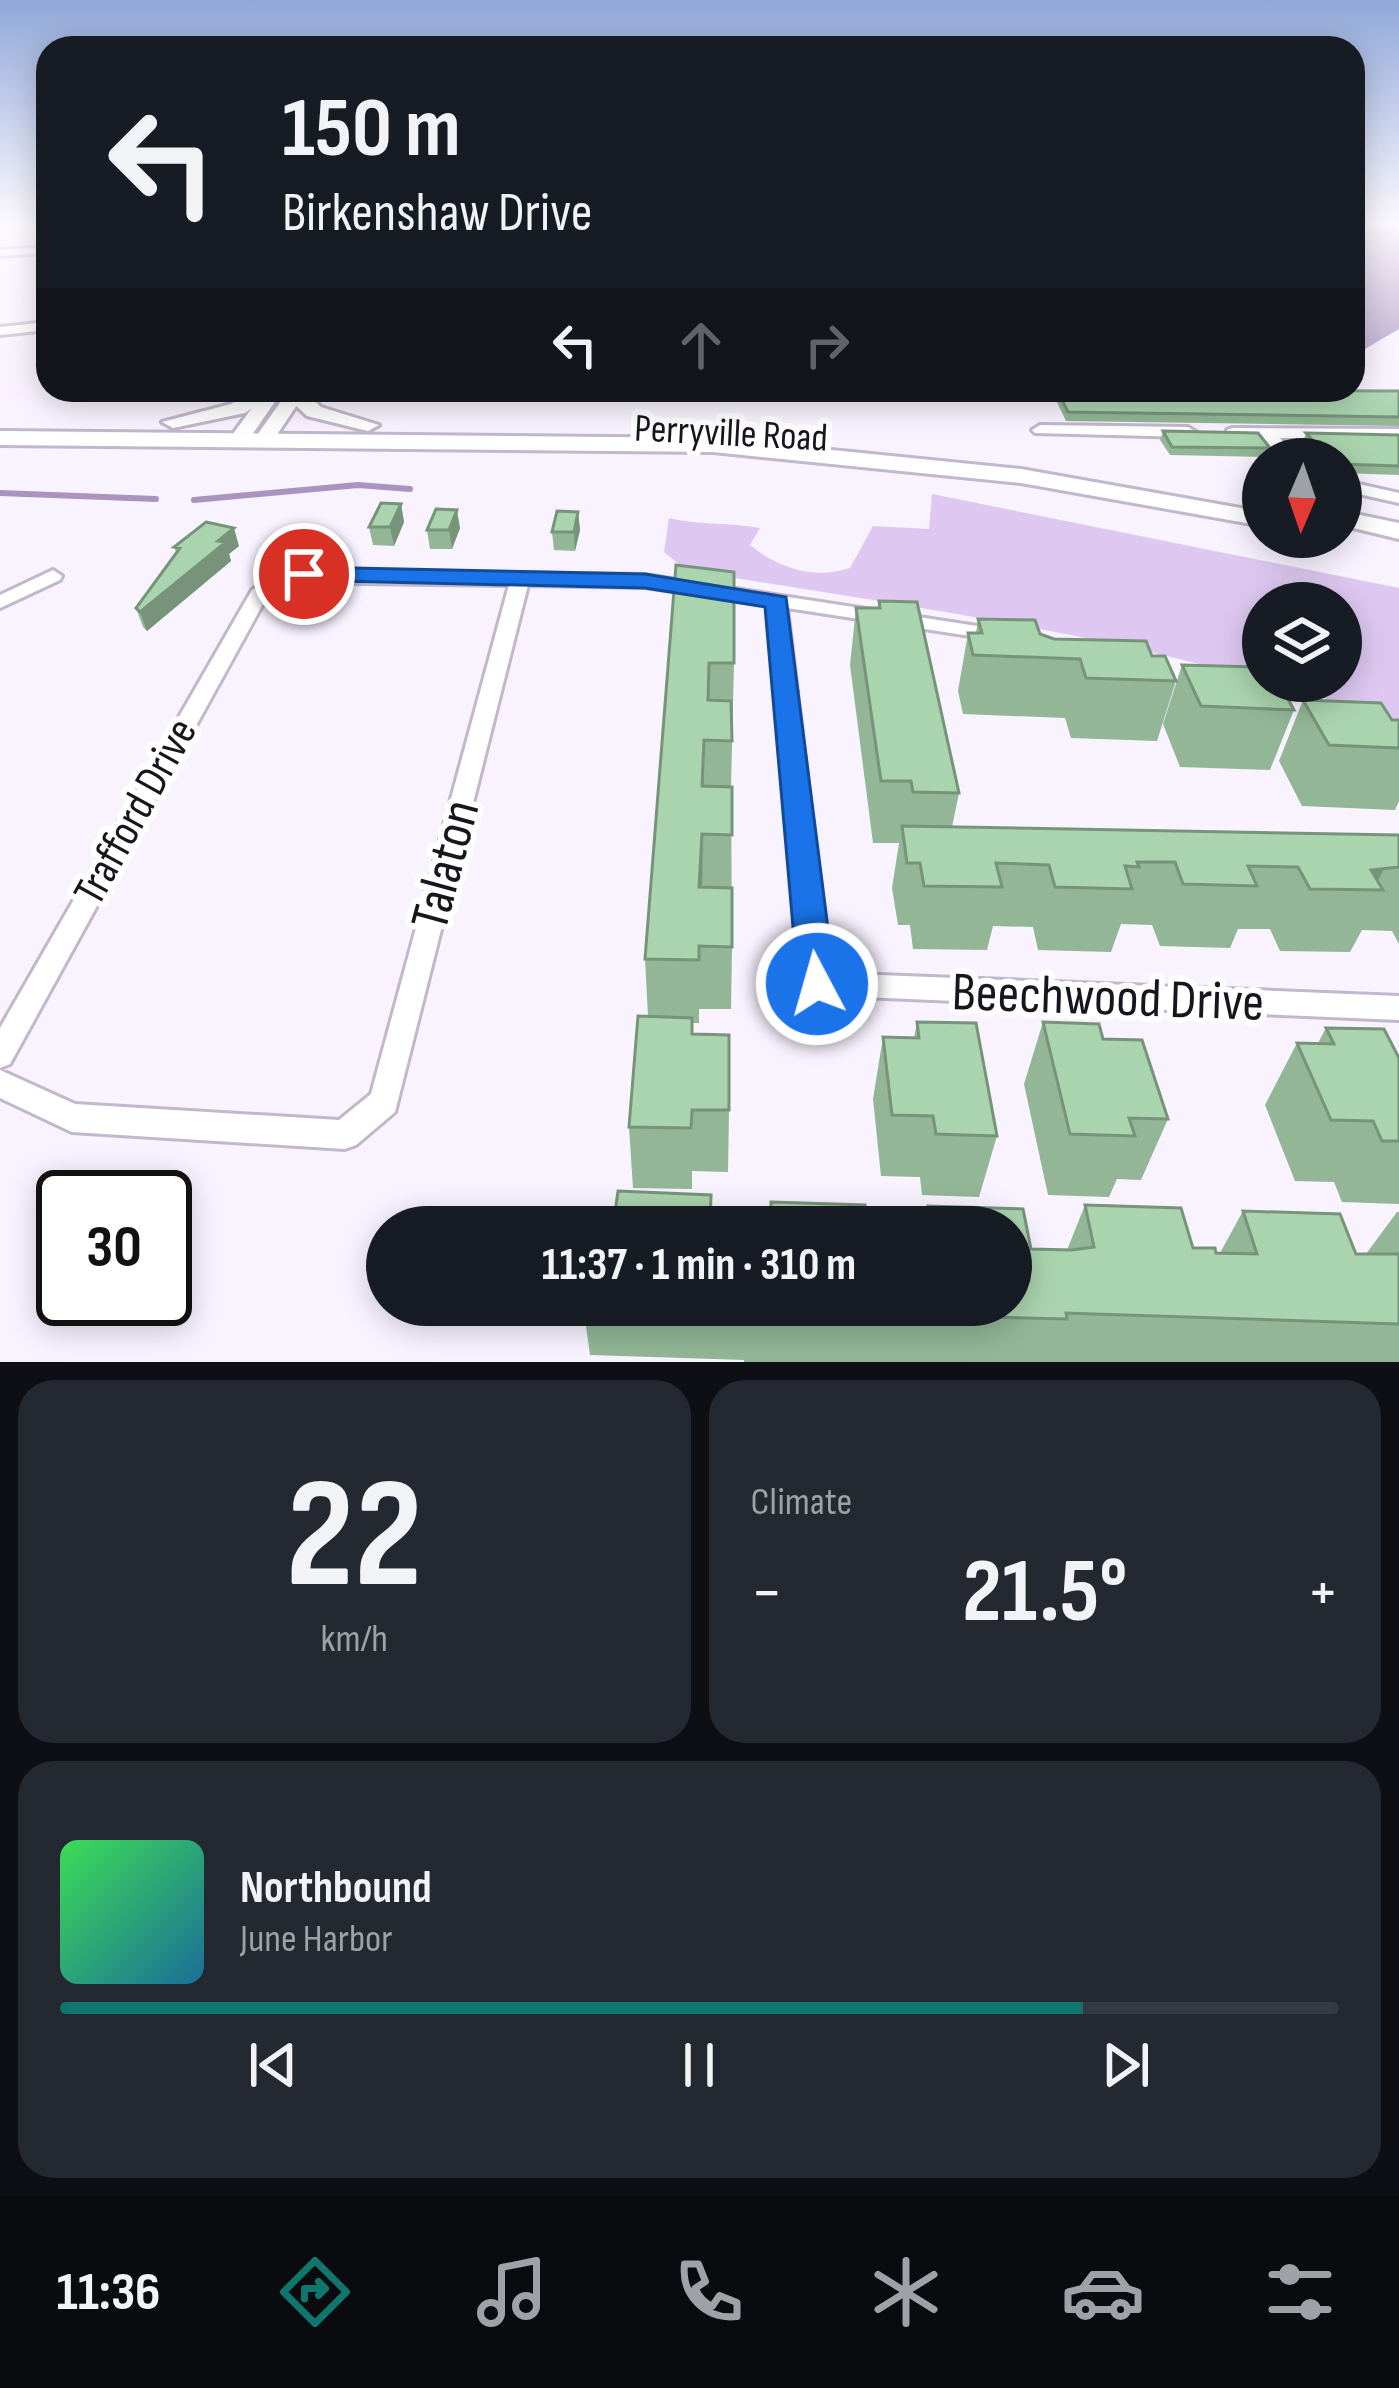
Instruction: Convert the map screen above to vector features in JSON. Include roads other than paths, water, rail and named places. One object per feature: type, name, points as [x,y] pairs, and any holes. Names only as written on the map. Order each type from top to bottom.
[{"type":"main road","points":[[154,424],[218,416],[255,402]]},
{"type":"main road","points":[[300,402],[314,412],[368,425]]},
{"type":"main road","points":[[0,423],[154,424],[257,432]]},
{"type":"main road","name":"Perryville Road","points":[[257,432],[368,425],[603,427],[805,437],[1011,460],[1202,498]]},
{"type":"main road","points":[[0,438],[257,432]]},
{"type":"main road","name":"Perryville Road","points":[[257,432],[713,445],[1202,498]]},
{"type":"main road","points":[[1202,498],[1242,501]]},
{"type":"main road","points":[[1202,498],[1242,512]]},
{"type":"main road","points":[[1362,523],[1399,532]]},
{"type":"main road","points":[[1362,540],[1399,548]]},
{"type":"street","points":[[0,331],[36,327]]},
{"type":"street","points":[[257,432],[277,402]]},
{"type":"street","points":[[1040,430],[1199,433]]},
{"type":"street","points":[[1222,433],[1399,434]]},
{"type":"street","points":[[1268,434],[1272,438]]},
{"type":"street","points":[[1362,490],[1399,498]]},
{"type":"street","name":"Trafford Drive","points":[[0,1054],[261,590],[280,576],[520,580]]},
{"type":"street","points":[[0,602],[53,577]]},
{"type":"street","points":[[520,580],[645,581],[1022,639]]},
{"type":"street","name":"Talaton","points":[[0,1083],[72,1118],[345,1135],[384,1102],[520,580]]},
{"type":"street","name":"Beechwood Drive","points":[[777,602],[817,984],[1399,1008]]},
{"type":"waterway","points":[[194,500],[358,485],[410,489]]},
{"type":"waterway","points":[[0,493],[156,499]]}]
